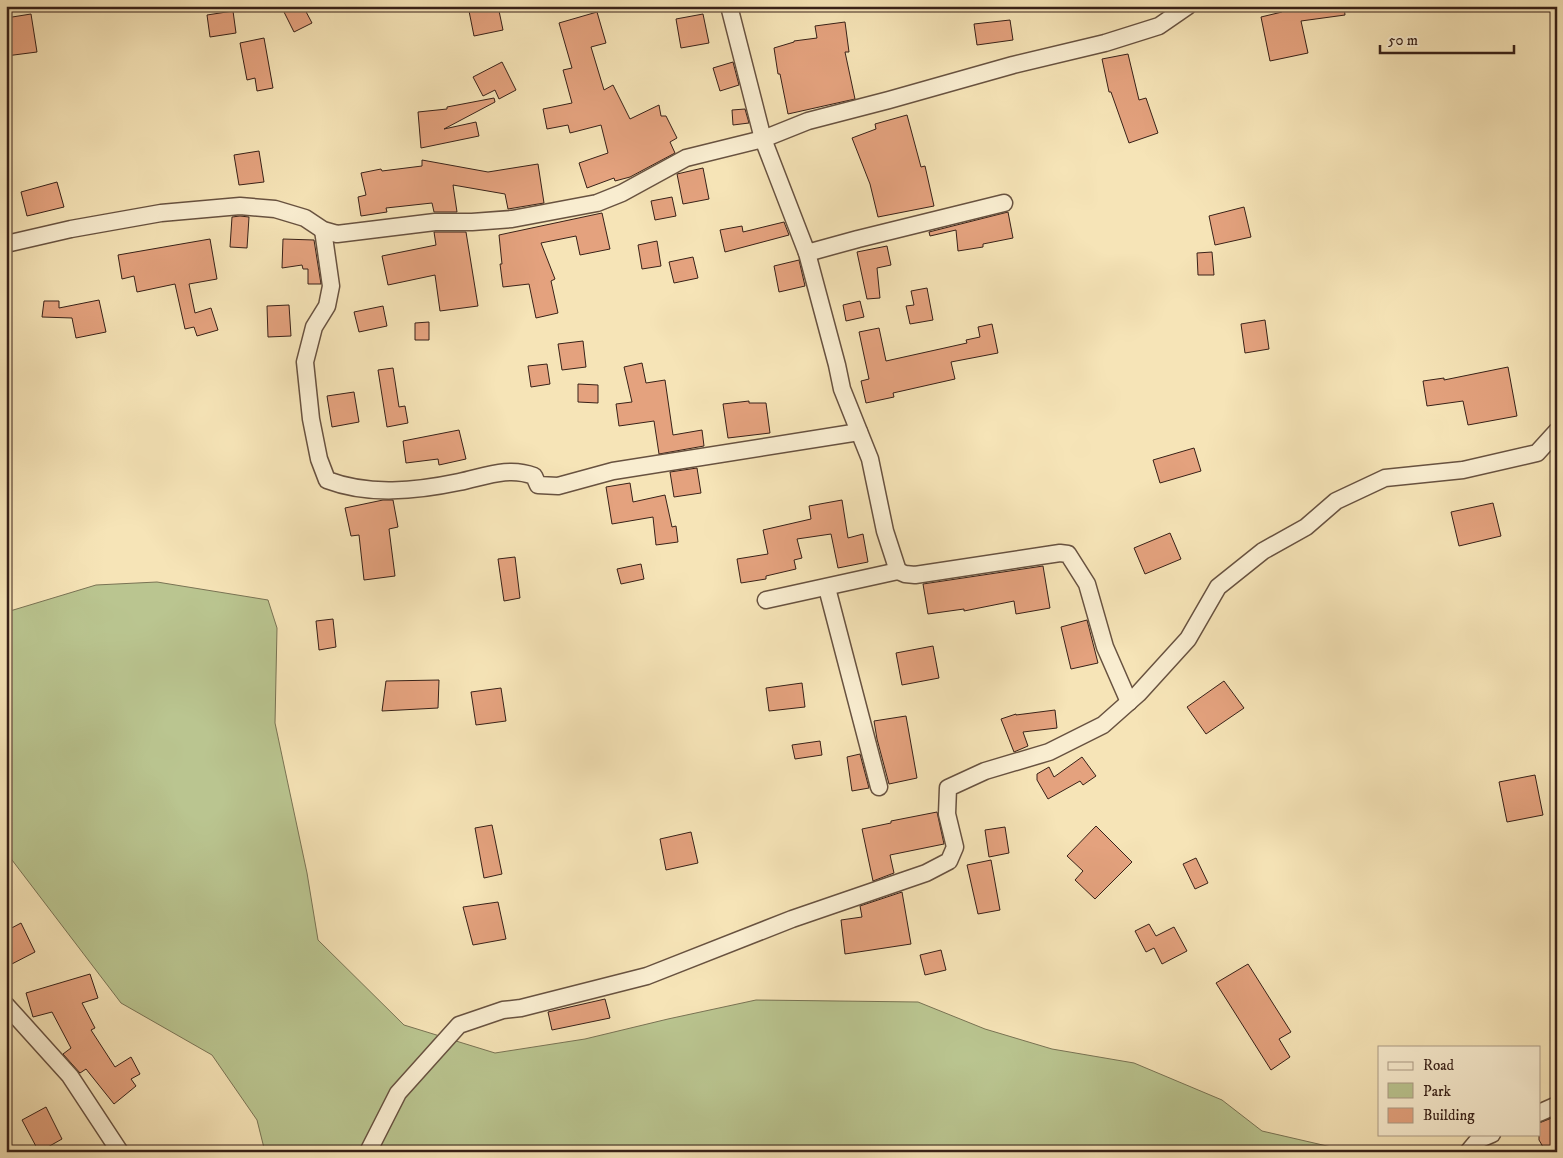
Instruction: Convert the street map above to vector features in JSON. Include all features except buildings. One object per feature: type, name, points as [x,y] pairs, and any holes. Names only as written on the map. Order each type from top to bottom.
[{"type":"street","points":[[729,6],[762,140],[807,253],[842,389],[870,459],[884,531],[898,571]]},
{"type":"street","points":[[6,244],[71,229],[160,213],[240,206],[275,210],[305,218],[323,230],[337,234],[435,222],[512,219],[597,203],[622,193],[686,158],[762,140],[808,121],[1014,65],[1105,43],[1159,26],[1188,6]]},
{"type":"street","points":[[807,253],[1004,203]]},
{"type":"street","points":[[323,230],[331,286],[328,306],[314,328],[305,362],[311,419],[319,459],[327,480],[338,485],[365,489],[407,491],[461,482],[490,474],[521,471],[534,476],[538,485],[558,486],[613,471],[859,432]]},
{"type":"street","points":[[368,1152],[398,1092],[459,1025],[503,1010],[521,1008],[647,976],[792,919],[926,873],[949,861],[955,847],[947,814],[948,788],[985,771],[1049,752],[1103,725],[1129,702],[1188,639],[1218,587],[1263,551],[1306,526],[1336,501],[1386,478],[1463,470],[1538,453],[1557,431]]},
{"type":"street","points":[[766,600],[898,571],[915,575],[1053,554],[1068,554],[1087,584],[1105,647],[1129,702]]},
{"type":"street","points":[[827,588],[878,787]]},
{"type":"street","points":[[6,1006],[70,1076],[120,1152]]},
{"type":"street","points":[[1540,1113],[1557,1105]]},
{"type":"street","points":[[1468,1152],[1478,1140],[1487,1136]]},
{"type":"green space","points":[[157,582],[268,600],[277,628],[275,723],[307,873],[318,940],[404,1025],[495,1053],[585,1039],[756,1000],[918,1002],[985,1029],[1052,1049],[1134,1063],[1222,1100],[1262,1131],[1353,1152],[265,1152],[257,1120],[212,1055],[121,1003],[6,850],[6,618],[10,611],[96,585]]}]
